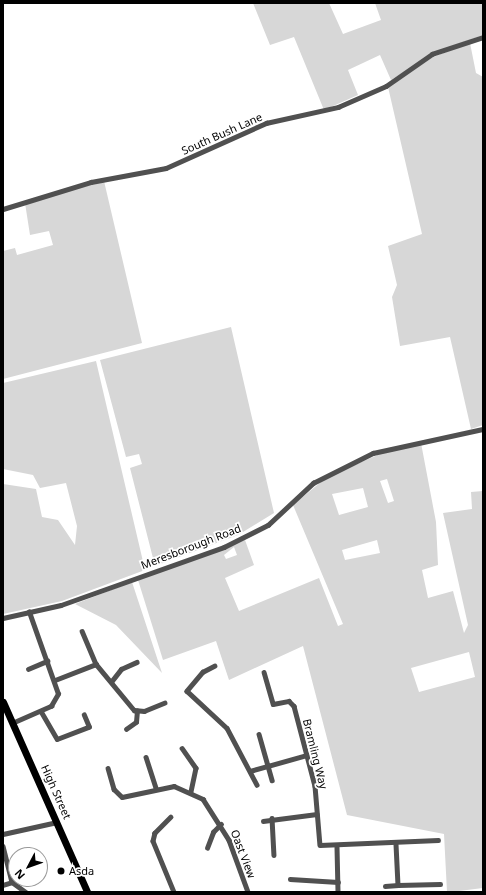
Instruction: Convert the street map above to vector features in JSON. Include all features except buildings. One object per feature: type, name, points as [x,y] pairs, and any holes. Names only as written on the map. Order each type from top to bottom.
[{"type":"main road","name":"High Street","points":[[3,702],[87,892]]},
{"type":"street","name":"South Bush Lane","points":[[3,209],[91,182],[166,168],[266,123],[338,107],[386,86],[432,54],[483,36]]},
{"type":"street","name":"Meresborough Road","points":[[3,618],[61,605],[237,541],[268,524],[313,483],[374,453],[483,430]]},
{"type":"street","points":[[12,723],[41,711],[57,698],[55,680],[29,612]]},
{"type":"street","points":[[82,631],[96,664],[136,711],[136,722],[126,729]]},
{"type":"street","points":[[28,669],[47,661]]},
{"type":"street","points":[[111,682],[121,669],[137,662]]},
{"type":"street","points":[[55,680],[96,664]]},
{"type":"street","points":[[215,666],[203,672],[187,691],[227,728],[257,785]]},
{"type":"street","name":"Bramling Way","points":[[264,672],[273,704],[293,704],[315,786],[320,845],[337,847],[438,840]]},
{"type":"street","points":[[136,711],[164,703]]},
{"type":"street","points":[[41,711],[57,739],[89,727],[84,714]]},
{"type":"street","points":[[259,734],[272,780]]},
{"type":"street","points":[[182,748],[196,768],[191,791]]},
{"type":"street","points":[[250,771],[307,755]]},
{"type":"street","points":[[146,757],[156,788]]},
{"type":"street","name":"Oast View","points":[[108,768],[114,789],[122,797],[156,788],[174,786],[191,791],[208,805],[221,824],[248,892]]},
{"type":"street","points":[[263,821],[272,818],[317,814]]},
{"type":"street","points":[[171,817],[153,838],[174,892]]},
{"type":"street","points":[[272,818],[274,855]]},
{"type":"street","points":[[3,834],[57,822]]},
{"type":"street","name":"Oast View","points":[[207,848],[213,832],[221,824]]},
{"type":"street","points":[[396,844],[398,885]]},
{"type":"street","points":[[3,846],[8,866]]},
{"type":"street","points":[[337,847],[338,892]]},
{"type":"street","points":[[290,879],[338,882]]},
{"type":"street","points":[[385,886],[440,884]]},
{"type":"shaded area","points":[[253,3],[329,3],[343,34],[381,20],[375,3],[483,3],[483,35],[436,52],[391,80],[380,55],[348,70],[358,95],[324,110],[294,37],[270,45]]},
{"type":"shaded area","points":[[470,43],[476,73],[483,77],[483,425],[471,429],[450,337],[400,346],[392,297],[397,285],[388,246],[422,234],[388,87],[433,57]]},
{"type":"shaded area","points":[[104,181],[142,343],[3,379],[3,251],[15,248],[17,255],[53,245],[49,231],[30,235],[25,203]]},
{"type":"shaded area","points":[[231,327],[274,513],[238,535],[155,566],[130,468],[142,464],[139,454],[126,457],[100,360]]},
{"type":"shaded area","points":[[96,361],[145,570],[62,601],[3,614],[3,484],[36,489],[42,517],[58,520],[75,545],[77,526],[66,483],[40,488],[33,475],[3,469],[3,383]]},
{"type":"shaded area","points":[[421,443],[436,522],[438,565],[422,570],[428,598],[453,591],[464,633],[468,625],[443,513],[472,509],[471,492],[483,491],[483,888],[447,892],[444,834],[347,815],[303,646],[229,680],[216,641],[163,660],[138,580],[245,540],[254,565],[225,578],[239,611],[319,578],[338,626],[343,624],[293,505],[327,477],[380,454]],"holes":[[[387,479],[394,501],[388,503],[380,481]],[[363,488],[368,507],[339,515],[332,494]],[[377,540],[380,553],[345,560],[342,550]],[[234,547],[237,555],[226,559],[224,555]],[[469,652],[475,677],[419,692],[411,668]]]},
{"type":"shaded area","points":[[132,582],[162,673],[116,625],[75,604]]},
{"type":"place","name":"Asda","points":[[61,871]]}]
